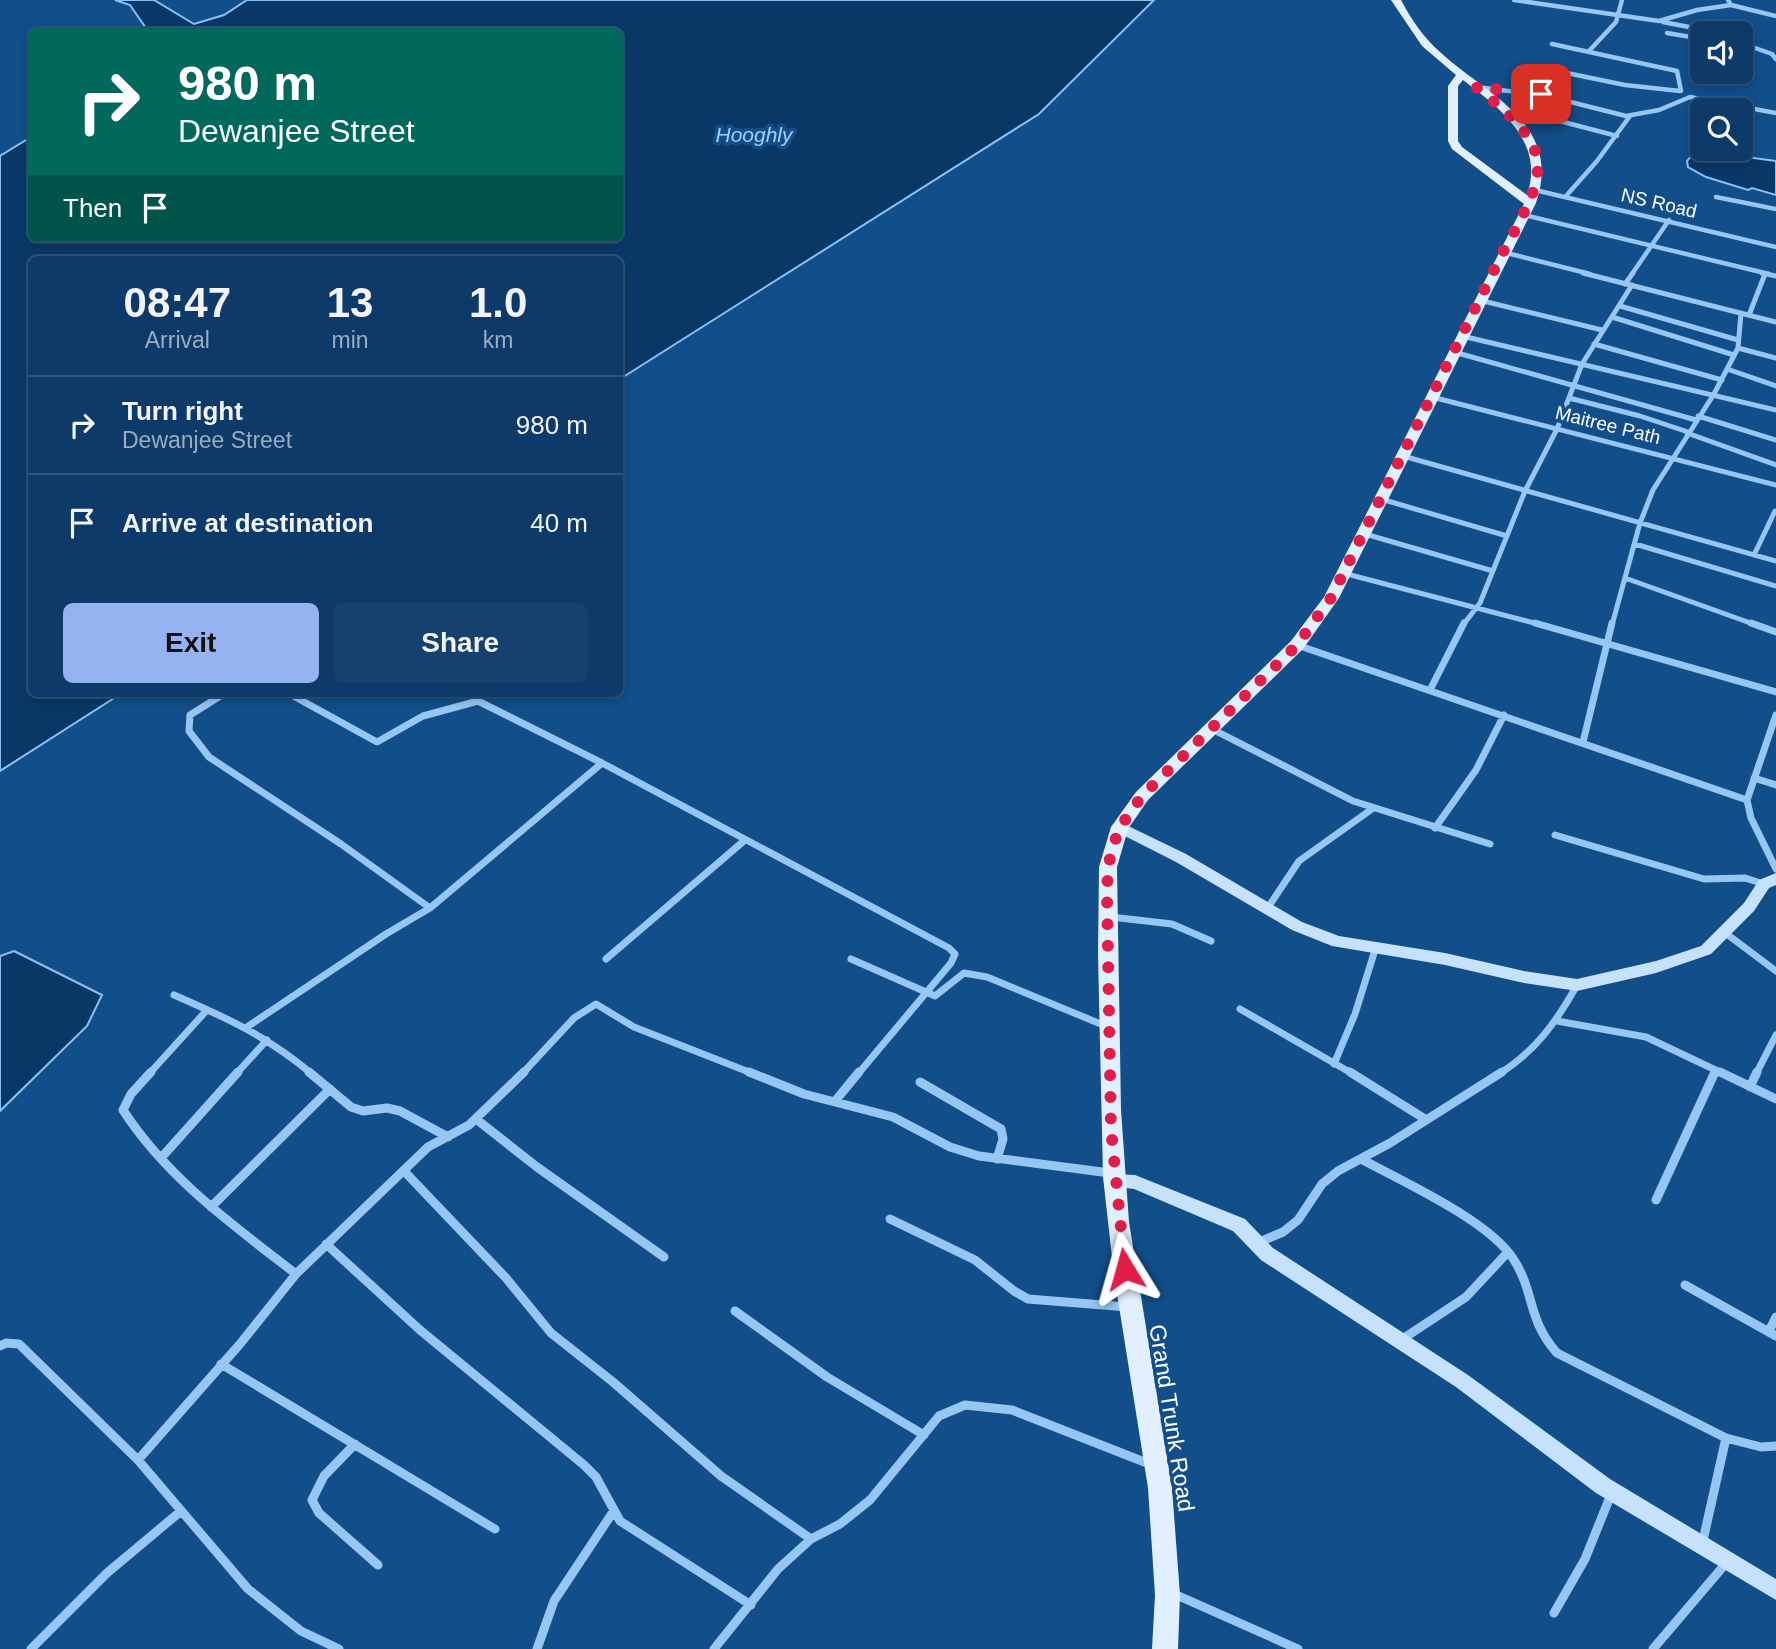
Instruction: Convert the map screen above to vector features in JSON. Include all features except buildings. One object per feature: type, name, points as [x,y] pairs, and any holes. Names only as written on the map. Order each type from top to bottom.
[{"type":"main road","name":"Grand Trunk Road","points":[[1166,1649],[1166,1531],[1159,1468],[1120,1233],[1114,1177],[1108,867],[1120,827],[1142,796],[1297,645],[1331,598],[1529,202],[1538,164],[1532,144],[1507,113],[1428,46],[1414,30],[1396,0]]},
{"type":"main road","points":[[1462,75],[1452,86],[1453,141],[1465,157],[1529,202]]},
{"type":"street","points":[[1514,0],[1690,27]]},
{"type":"street","points":[[1589,51],[1615,23],[1622,0]]},
{"type":"street","points":[[1661,21],[1730,3],[1776,16]]},
{"type":"street","points":[[1667,33],[1690,37]]},
{"type":"street","points":[[1552,44],[1677,71],[1680,91]]},
{"type":"street","points":[[1753,47],[1772,54],[1776,59]]},
{"type":"street","points":[[1516,91],[1534,76],[1561,71],[1625,85],[1680,91],[1695,98]]},
{"type":"street","points":[[1476,87],[1548,96],[1630,116],[1659,110],[1690,97]]},
{"type":"street","points":[[1753,109],[1776,114]]},
{"type":"street","points":[[1507,113],[1533,114],[1617,135]]},
{"type":"street","points":[[1566,196],[1630,116]]},
{"type":"street","name":"NS Road","points":[[1529,202],[1566,196],[1776,247]]},
{"type":"street","points":[[1716,197],[1776,209]]},
{"type":"street","points":[[1529,202],[1653,246],[1776,276]]},
{"type":"street","points":[[1430,690],[1463,625],[1476,608],[1525,491],[1557,429],[1582,364],[1620,306],[1629,285],[1669,220]]},
{"type":"street","points":[[1503,252],[1776,321]]},
{"type":"street","points":[[1749,315],[1765,274]]},
{"type":"street","points":[[1479,300],[1602,330]]},
{"type":"street","points":[[1620,306],[1776,358]]},
{"type":"street","points":[[1583,741],[1640,523],[1653,490],[1722,380],[1738,344],[1741,313]]},
{"type":"street","points":[[1612,317],[1734,355]]},
{"type":"street","points":[[1461,335],[1776,410]]},
{"type":"street","points":[[1594,344],[1722,380]]},
{"type":"street","points":[[1453,352],[1776,440]]},
{"type":"street","points":[[1727,369],[1776,386]]},
{"type":"street","name":"Maitree Path","points":[[1431,396],[1776,485]]},
{"type":"street","points":[[1569,398],[1629,413],[1776,464]]},
{"type":"street","points":[[1402,456],[1776,561]]},
{"type":"street","points":[[1381,499],[1507,536]]},
{"type":"street","points":[[1754,555],[1775,511]]},
{"type":"street","points":[[1767,524],[1776,527]]},
{"type":"street","points":[[1365,534],[1493,571]]},
{"type":"street","points":[[1635,544],[1776,586]]},
{"type":"street","points":[[1343,573],[1607,642],[1776,692]]},
{"type":"street","points":[[1625,578],[1776,632]]},
{"type":"street","points":[[1297,645],[1583,741],[1746,800]]},
{"type":"street","points":[[219,697],[190,715],[189,731],[209,757],[341,844],[430,908]]},
{"type":"street","points":[[295,697],[377,742],[423,716],[478,701],[603,763],[949,948],[955,954],[836,1100]]},
{"type":"street","points":[[1435,828],[1476,770],[1504,715]]},
{"type":"street","points":[[1775,720],[1746,800],[1755,828],[1776,869]]},
{"type":"street","points":[[1210,728],[1372,809],[1490,844]]},
{"type":"street","points":[[247,1027],[386,934],[430,908],[603,763]]},
{"type":"street","points":[[1754,778],[1776,785]]},
{"type":"street","points":[[1267,909],[1299,861],[1372,809]]},
{"type":"street","points":[[1120,827],[1181,858],[1297,926],[1327,938],[1375,950],[1445,959],[1524,977],[1577,985],[1656,967],[1706,950],[1749,907],[1770,881]]},
{"type":"street","points":[[1555,835],[1704,879],[1745,878],[1770,881]]},
{"type":"street","points":[[606,959],[745,839]]},
{"type":"street","points":[[1107,917],[1172,924],[1211,941]]},
{"type":"street","points":[[1724,932],[1776,971]]},
{"type":"street","points":[[1334,1064],[1355,1014],[1375,950]]},
{"type":"street","points":[[851,959],[924,994],[935,996],[964,973],[971,973],[1109,1027]]},
{"type":"street","points":[[1256,1243],[1283,1232],[1298,1220],[1322,1184],[1338,1171],[1521,1061],[1558,1021],[1577,985]]},
{"type":"street","points":[[174,995],[247,1027],[330,1088],[351,1107],[372,1113],[384,1108],[397,1109],[448,1137]]},
{"type":"street","points":[[138,1460],[296,1274],[326,1244],[428,1147],[476,1119],[504,1094],[574,1018],[596,1004],[634,1027],[804,1094],[836,1100],[893,1117],[950,1147],[998,1159],[1135,1182],[1239,1225],[1267,1254],[1462,1381],[1612,1492],[1776,1590]]},
{"type":"street","points":[[1240,1009],[1375,1085],[1425,1119]]},
{"type":"street","points":[[207,1010],[125,1104],[123,1110],[161,1158],[211,1208],[296,1274]]},
{"type":"street","points":[[1558,1021],[1646,1037],[1776,1099]]},
{"type":"street","points":[[1750,1087],[1776,1035]]},
{"type":"street","points":[[161,1158],[267,1040]]},
{"type":"street","points":[[1656,1200],[1715,1072]]},
{"type":"street","points":[[920,1082],[1001,1129],[1003,1139],[998,1159]]},
{"type":"street","points":[[211,1208],[330,1088]]},
{"type":"street","points":[[476,1119],[537,1167],[664,1257]]},
{"type":"street","points":[[1361,1159],[1480,1229],[1508,1252],[1520,1271],[1535,1325],[1544,1340],[1557,1353],[1726,1438],[1761,1447],[1776,1446]]},
{"type":"street","points":[[404,1171],[506,1278],[551,1333],[613,1382],[721,1476],[811,1539]]},
{"type":"street","points":[[890,1219],[974,1260],[996,1274],[1014,1294],[1028,1299],[1132,1307]]},
{"type":"street","points":[[326,1244],[389,1306],[429,1335],[584,1465],[596,1478],[613,1512],[640,1534],[751,1605]]},
{"type":"street","points":[[1399,1341],[1466,1297],[1508,1252]]},
{"type":"street","points":[[1685,1284],[1772,1334],[1776,1317]]},
{"type":"street","points":[[735,1311],[833,1383],[924,1435]]},
{"type":"street","points":[[0,1346],[6,1343],[19,1344],[65,1385],[138,1460],[248,1589],[301,1631],[339,1649]]},
{"type":"street","points":[[221,1364],[286,1407],[355,1444],[495,1529]]},
{"type":"street","points":[[714,1649],[778,1569],[811,1539],[840,1524],[870,1500],[939,1416],[965,1405],[1013,1410],[1159,1468]]},
{"type":"street","points":[[1701,1545],[1726,1438]]},
{"type":"street","points":[[355,1444],[328,1470],[315,1487],[312,1500],[319,1513],[378,1565]]},
{"type":"street","points":[[1554,1613],[1585,1559],[1612,1492]]},
{"type":"street","points":[[31,1649],[107,1573],[181,1511]]},
{"type":"street","points":[[537,1649],[554,1601],[613,1512]]},
{"type":"street","points":[[1653,1649],[1727,1561]]},
{"type":"street","points":[[1168,1591],[1298,1649]]},
{"type":"water","name":"Hooghly","points":[[115,0],[154,0],[194,24],[224,15],[247,0],[1154,0],[1039,114],[623,377],[623,256],[28,256],[28,697],[116,697],[0,771],[0,156],[28,139],[28,242],[623,242],[623,28],[146,28],[130,5]]},
{"type":"water","points":[[1690,158],[1690,161],[1753,161],[1753,158],[1776,161],[1776,195],[1752,188],[1748,190],[1706,177],[1688,167],[1687,161]]},
{"type":"water","points":[[14,951],[102,995],[87,1026],[0,1111],[0,956]]},
{"type":"route","points":[[1125,1269],[1118,1222],[1111,1129],[1107,896],[1108,867],[1113,846],[1120,827],[1142,796],[1303,639],[1331,598],[1503,252],[1524,215],[1537,183],[1538,164],[1527,135],[1510,115],[1476,87],[1541,94]]}]
